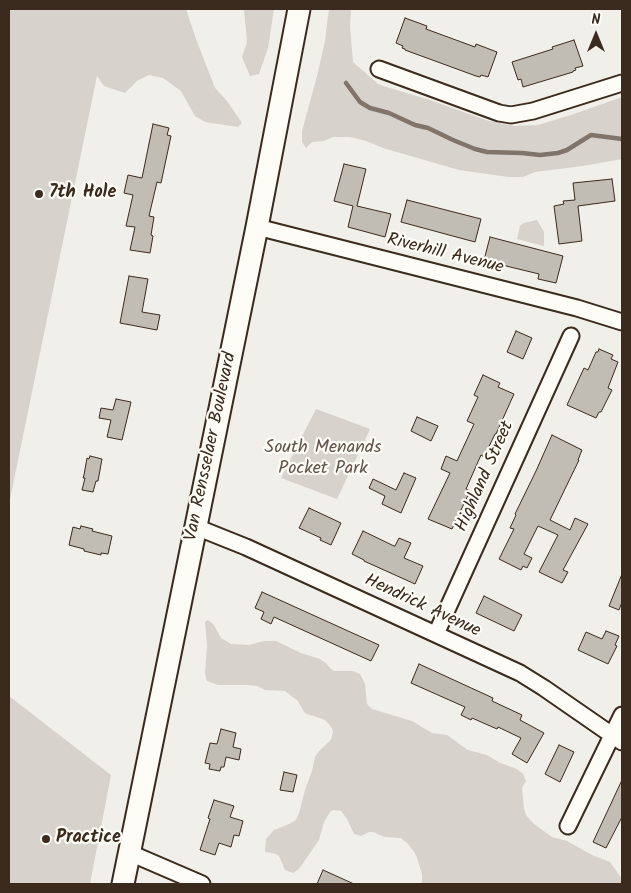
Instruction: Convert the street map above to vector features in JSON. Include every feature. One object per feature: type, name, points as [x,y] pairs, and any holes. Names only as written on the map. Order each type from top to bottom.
[{"type":"main road","name":"Van Rensselaer Boulevard","points":[[123,884],[300,9]]},
{"type":"street","points":[[379,69],[499,113],[511,115],[533,112],[622,83]]},
{"type":"street","name":"Riverhill Avenue","points":[[257,227],[568,306],[622,322]]},
{"type":"street","name":"Highland Street","points":[[436,634],[571,336]]},
{"type":"street","name":"Hendrick Avenue","points":[[196,527],[246,547],[508,667],[532,680],[618,739]]},
{"type":"street","points":[[568,826],[618,739],[622,715]]},
{"type":"street","points":[[130,853],[202,884]]},
{"type":"green space","points":[[9,9],[186,9],[215,88],[227,101],[242,123],[238,127],[205,122],[195,116],[181,91],[163,78],[149,75],[137,81],[125,93],[104,86],[97,76],[9,504]]},
{"type":"green space","points":[[244,9],[274,9],[268,48],[259,74],[250,76],[242,57],[247,42]]},
{"type":"green space","points":[[329,9],[351,9],[350,26],[353,62],[378,84],[489,121],[514,126],[538,125],[622,97],[622,159],[535,172],[523,177],[509,177],[459,170],[350,137],[333,137],[324,141],[312,142],[306,148],[302,142],[302,131],[325,41]]},
{"type":"green space","points":[[537,220],[544,232],[544,246],[517,239],[520,226]]},
{"type":"green space","name":"South Menands Pocket Park","points":[[316,409],[370,429],[337,499],[281,478]]},
{"type":"green space","points":[[208,620],[214,625],[221,638],[231,644],[249,645],[264,641],[276,641],[301,653],[320,659],[334,671],[353,671],[360,674],[365,684],[367,704],[372,709],[412,721],[432,733],[447,735],[468,750],[487,755],[500,763],[517,769],[523,774],[526,781],[522,788],[524,808],[526,815],[534,824],[552,837],[567,841],[592,855],[610,862],[622,879],[622,884],[422,884],[422,874],[415,853],[401,838],[385,837],[373,832],[361,836],[354,834],[341,811],[333,810],[324,822],[319,840],[299,869],[293,873],[285,870],[279,856],[265,851],[266,839],[274,830],[296,820],[315,757],[331,740],[332,728],[323,719],[304,712],[298,701],[285,691],[265,690],[257,686],[248,685],[218,685],[207,681],[205,673],[207,646],[205,622]]},
{"type":"green space","name":"Practice","points":[[9,696],[111,775],[90,884],[9,884]]},
{"type":"building","points":[[405,18],[427,26],[426,29],[475,47],[476,44],[497,52],[488,77],[476,76],[402,48],[403,46],[396,43]]},
{"type":"building","points":[[574,40],[583,66],[575,68],[576,70],[573,72],[523,87],[521,79],[518,80],[512,62]]},
{"type":"building","points":[[153,124],[169,128],[167,135],[171,136],[161,183],[157,182],[149,216],[154,217],[150,253],[130,250],[135,227],[126,226],[133,195],[124,193],[128,175],[142,178]]},
{"type":"building","points":[[344,164],[366,169],[357,206],[391,214],[385,237],[348,227],[353,206],[334,201]]},
{"type":"building","points":[[612,179],[615,201],[578,206],[582,241],[559,244],[554,206],[564,204],[563,201],[575,200],[573,183]]},
{"type":"building","points":[[407,200],[481,219],[475,242],[401,222]]},
{"type":"building","points":[[490,237],[563,256],[556,283],[538,279],[539,274],[502,265],[501,269],[483,264]]},
{"type":"building","points":[[129,276],[148,279],[142,312],[160,315],[157,330],[120,323]]},
{"type":"building","points":[[516,331],[532,338],[523,359],[507,352]]},
{"type":"building","points":[[599,349],[613,355],[611,359],[618,362],[608,388],[612,390],[596,418],[567,405],[584,368],[588,370]]},
{"type":"building","points":[[483,375],[500,383],[498,387],[514,394],[484,457],[481,455],[466,489],[470,491],[452,529],[428,519],[450,473],[441,469],[446,456],[457,461],[474,424],[467,421],[478,397],[474,395]]},
{"type":"building","points":[[116,399],[131,402],[122,440],[107,437],[111,420],[99,418],[101,408],[113,410]]},
{"type":"building","points":[[417,417],[438,426],[431,441],[411,431]]},
{"type":"building","points":[[552,435],[582,450],[550,520],[570,530],[575,518],[588,524],[563,570],[568,572],[562,583],[539,572],[558,535],[538,526],[524,554],[532,558],[527,568],[523,566],[521,570],[499,559],[514,529],[510,528],[515,514]]},
{"type":"building","points":[[90,456],[102,459],[98,481],[96,481],[93,492],[82,490],[87,458],[89,459]]},
{"type":"building","points":[[404,473],[416,478],[401,513],[382,504],[385,496],[369,488],[373,479],[396,490]]},
{"type":"building","points":[[309,508],[341,523],[331,545],[299,528]]},
{"type":"building","points":[[81,526],[112,536],[108,554],[101,553],[101,555],[69,545],[73,527],[80,529]]},
{"type":"building","points":[[363,531],[394,546],[399,538],[411,543],[404,558],[423,566],[415,584],[352,554]]},
{"type":"building","points":[[622,574],[622,602],[619,610],[609,606]]},
{"type":"building","points":[[262,592],[379,645],[371,661],[274,617],[271,624],[261,619],[264,612],[255,608]]},
{"type":"building","points":[[484,596],[522,615],[514,631],[476,613]]},
{"type":"building","points":[[606,631],[619,636],[615,645],[617,646],[608,664],[578,650],[586,632],[602,639]]},
{"type":"building","points":[[419,664],[493,698],[492,701],[522,715],[520,720],[544,733],[527,763],[512,754],[521,738],[498,727],[497,729],[461,715],[465,707],[411,683]]},
{"type":"building","points":[[221,729],[236,733],[233,747],[241,749],[239,760],[226,757],[224,767],[221,767],[220,771],[209,769],[210,764],[205,763],[210,743],[217,744]]},
{"type":"building","points":[[559,745],[574,752],[560,782],[545,774]]},
{"type":"building","points":[[284,772],[297,775],[293,792],[280,790]]},
{"type":"building","points":[[622,780],[622,817],[606,848],[593,842]]},
{"type":"building","points":[[214,800],[234,806],[230,817],[243,821],[239,836],[234,835],[231,847],[219,843],[215,855],[200,850]]},
{"type":"building","points":[[323,870],[354,884],[317,884]]},
{"type":"waterway","points":[[346,83],[360,102],[370,108],[389,113],[475,149],[487,152],[540,155],[567,150],[591,135],[622,139]]},
{"type":"place","name":"7th Hole","points":[[39,194]]},
{"type":"place","name":"Practice","points":[[46,839]]}]
